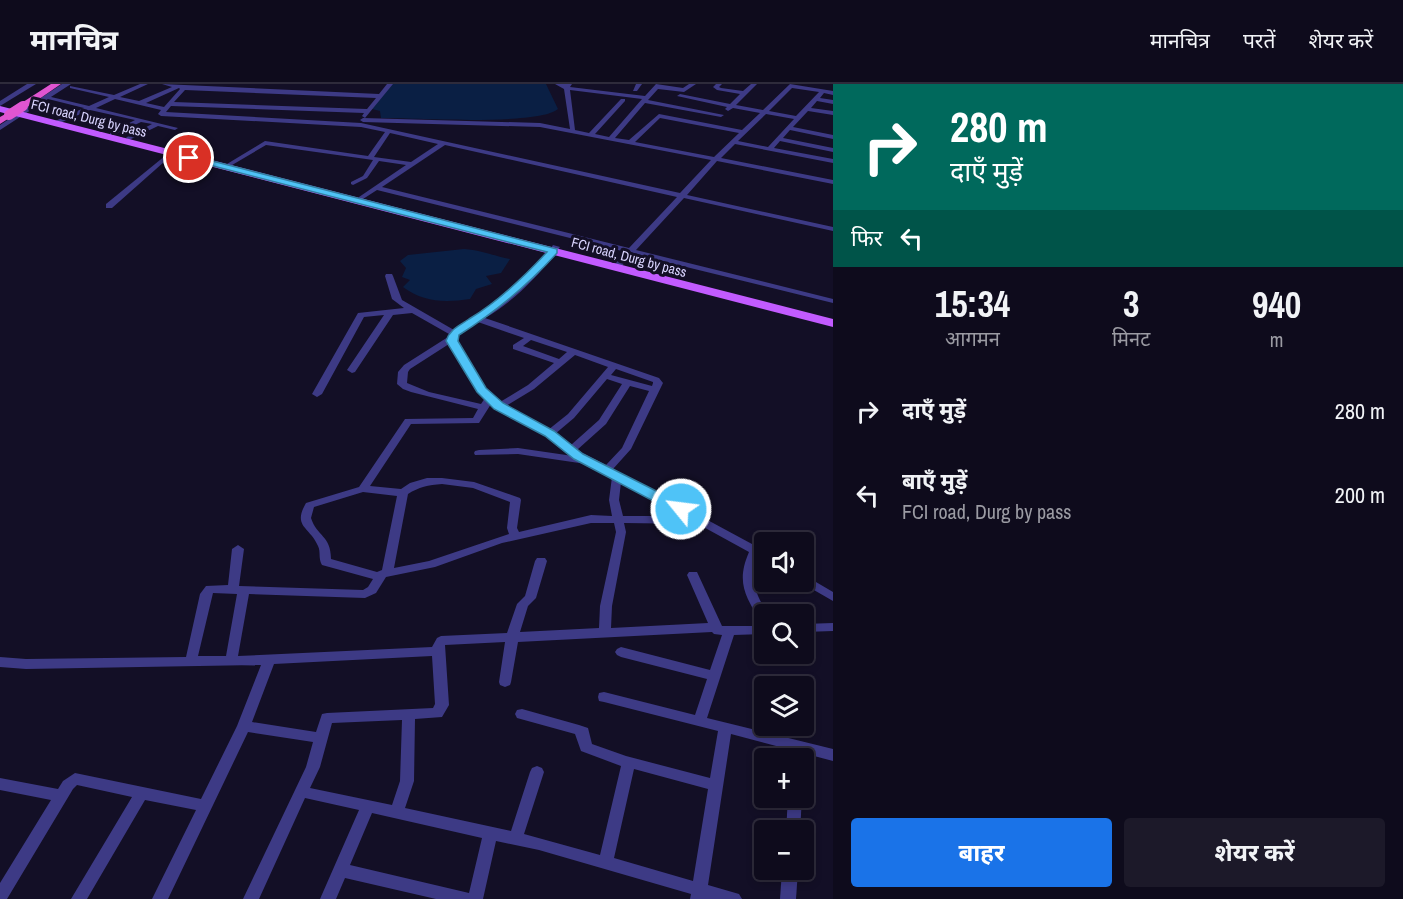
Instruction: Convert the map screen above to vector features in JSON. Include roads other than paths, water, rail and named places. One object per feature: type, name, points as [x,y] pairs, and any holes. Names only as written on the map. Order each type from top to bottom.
[{"type":"highway","points":[[9,111],[47,84]]},
{"type":"highway","points":[[9,111],[57,84]]},
{"type":"main road","name":"FCI road, Durg by pass","points":[[9,111],[129,138],[555,249],[833,318]]},
{"type":"main road","name":"FCI road, Durg by pass","points":[[58,122],[171,153],[361,198],[555,249]]},
{"type":"main road","name":"FCI road, Durg by pass","points":[[618,265],[833,323]]},
{"type":"street","points":[[0,129],[9,111],[32,84]]},
{"type":"street","points":[[119,84],[137,88]]},
{"type":"street","points":[[58,122],[145,84]]},
{"type":"street","points":[[165,84],[177,87]]},
{"type":"street","points":[[220,90],[226,84]]},
{"type":"street","points":[[251,91],[258,84]]},
{"type":"street","points":[[292,93],[302,84]]},
{"type":"street","points":[[362,122],[367,111],[390,84]]},
{"type":"street","points":[[558,84],[568,89],[623,100],[644,101]]},
{"type":"street","points":[[586,84],[635,90],[669,86],[686,90],[693,84]]},
{"type":"street","points":[[635,90],[639,84]]},
{"type":"street","points":[[719,84],[716,87],[718,89],[744,93]]},
{"type":"street","points":[[710,126],[754,84]]},
{"type":"street","points":[[618,265],[720,155],[792,85],[833,93]]},
{"type":"street","points":[[9,111],[47,98],[70,86],[141,104],[367,111]]},
{"type":"street","points":[[186,86],[161,114],[362,122],[528,124],[573,129],[833,175]]},
{"type":"street","points":[[118,115],[177,87],[186,86],[220,90],[379,96]]},
{"type":"street","points":[[609,93],[614,87]]},
{"type":"street","points":[[337,95],[342,88]]},
{"type":"street","points":[[612,137],[655,88]]},
{"type":"street","points":[[568,89],[609,93],[721,115]]},
{"type":"street","points":[[568,89],[573,129]]},
{"type":"street","points":[[230,106],[242,91]]},
{"type":"street","points":[[769,149],[823,91]]},
{"type":"street","points":[[680,96],[798,118]]},
{"type":"street","points":[[47,98],[175,128]]},
{"type":"street","points":[[816,99],[833,102]]},
{"type":"street","points":[[592,133],[623,100]]},
{"type":"street","points":[[807,109],[833,113]]},
{"type":"street","points":[[632,141],[659,116],[743,132]]},
{"type":"street","points":[[112,134],[140,120]]},
{"type":"street","points":[[362,122],[389,131],[833,229]]},
{"type":"street","points":[[129,138],[157,124]]},
{"type":"street","points":[[789,128],[833,137]]},
{"type":"street","points":[[353,183],[365,177],[389,131]]},
{"type":"street","points":[[778,139],[833,150]]},
{"type":"street","points":[[733,142],[833,161]]},
{"type":"street","points":[[227,165],[265,143],[411,164]]},
{"type":"street","points":[[361,198],[444,143]]},
{"type":"street","points":[[109,206],[171,153]]},
{"type":"street","points":[[720,155],[833,182]]},
{"type":"street","points":[[376,188],[833,301]]},
{"type":"street","points":[[555,249],[519,288],[407,367],[403,372],[402,384],[411,391],[499,406],[549,434],[568,450],[754,550]]},
{"type":"street","points":[[389,276],[396,299],[453,336],[486,403]]},
{"type":"street","points":[[317,394],[359,316],[415,310]]},
{"type":"street","points":[[352,370],[389,314]]},
{"type":"street","points":[[478,319],[656,380],[658,383],[612,473],[621,532],[606,606],[605,633]]},
{"type":"street","points":[[531,337],[516,347],[561,363]]},
{"type":"street","points":[[499,406],[531,387],[573,352]]},
{"type":"street","points":[[549,434],[571,416],[613,367]]},
{"type":"street","points":[[604,376],[655,390]]},
{"type":"street","points":[[554,455],[568,450],[603,422],[627,383]]},
{"type":"street","points":[[363,489],[408,421],[476,421],[486,403]]},
{"type":"street","points":[[479,453],[500,450],[588,461]]},
{"type":"street","points":[[191,661],[207,591],[214,588],[364,594],[372,590],[383,575],[403,493],[412,486],[439,479],[512,498],[518,502],[513,528],[516,536]]},
{"type":"street","points":[[403,493],[363,489],[310,506],[305,514],[306,523],[325,548],[326,562],[383,575],[431,564],[516,536],[591,519],[619,517],[700,519]]},
{"type":"street","points":[[231,660],[238,590],[238,549]]},
{"type":"street","points":[[505,682],[512,638],[523,604],[530,598],[541,561]]},
{"type":"street","points":[[754,564],[746,579],[747,587],[757,604]]},
{"type":"street","points":[[693,575],[718,631],[754,631]]},
{"type":"street","points":[[814,585],[833,597]]},
{"type":"street","points":[[251,899],[303,792],[320,751],[324,722],[332,716],[433,715],[442,705],[439,651],[441,641],[715,627]]},
{"type":"street","points":[[814,628],[833,627]]},
{"type":"street","points":[[699,722],[729,632]]},
{"type":"street","points":[[0,662],[26,664],[269,660],[439,651]]},
{"type":"street","points":[[621,652],[714,676]]},
{"type":"street","points":[[160,899],[244,726],[269,660]]},
{"type":"street","points":[[604,697],[725,728],[786,748]]},
{"type":"street","points":[[522,714],[579,729],[584,732],[586,747],[625,761],[716,785]]},
{"type":"street","points":[[397,812],[407,781],[409,715]]},
{"type":"street","points":[[244,726],[321,738]]},
{"type":"street","points":[[699,894],[725,728]]},
{"type":"street","points":[[814,753],[833,755]]},
{"type":"street","points":[[606,862],[628,770],[625,761]]},
{"type":"street","points":[[516,838],[537,772]]},
{"type":"street","points":[[0,897],[61,796],[75,779],[204,806]]},
{"type":"street","points":[[0,784],[61,796]]},
{"type":"street","points":[[79,899],[142,792]]},
{"type":"street","points":[[303,792],[516,838],[606,862],[699,894],[734,899]]},
{"type":"street","points":[[328,899],[368,806]]},
{"type":"street","points":[[475,899],[491,833]]},
{"type":"street","points":[[341,870],[465,899]]},
{"type":"street","points":[[788,899],[789,880]]},
{"type":"water","points":[[392,84],[546,84],[558,109],[526,118],[446,120],[381,118],[380,111],[372,109]]},
{"type":"water","points":[[464,249],[510,259],[501,273],[486,276],[492,284],[476,289],[470,299],[434,300],[418,296],[403,287],[410,280],[402,277],[406,268],[400,261],[408,255]]}]
